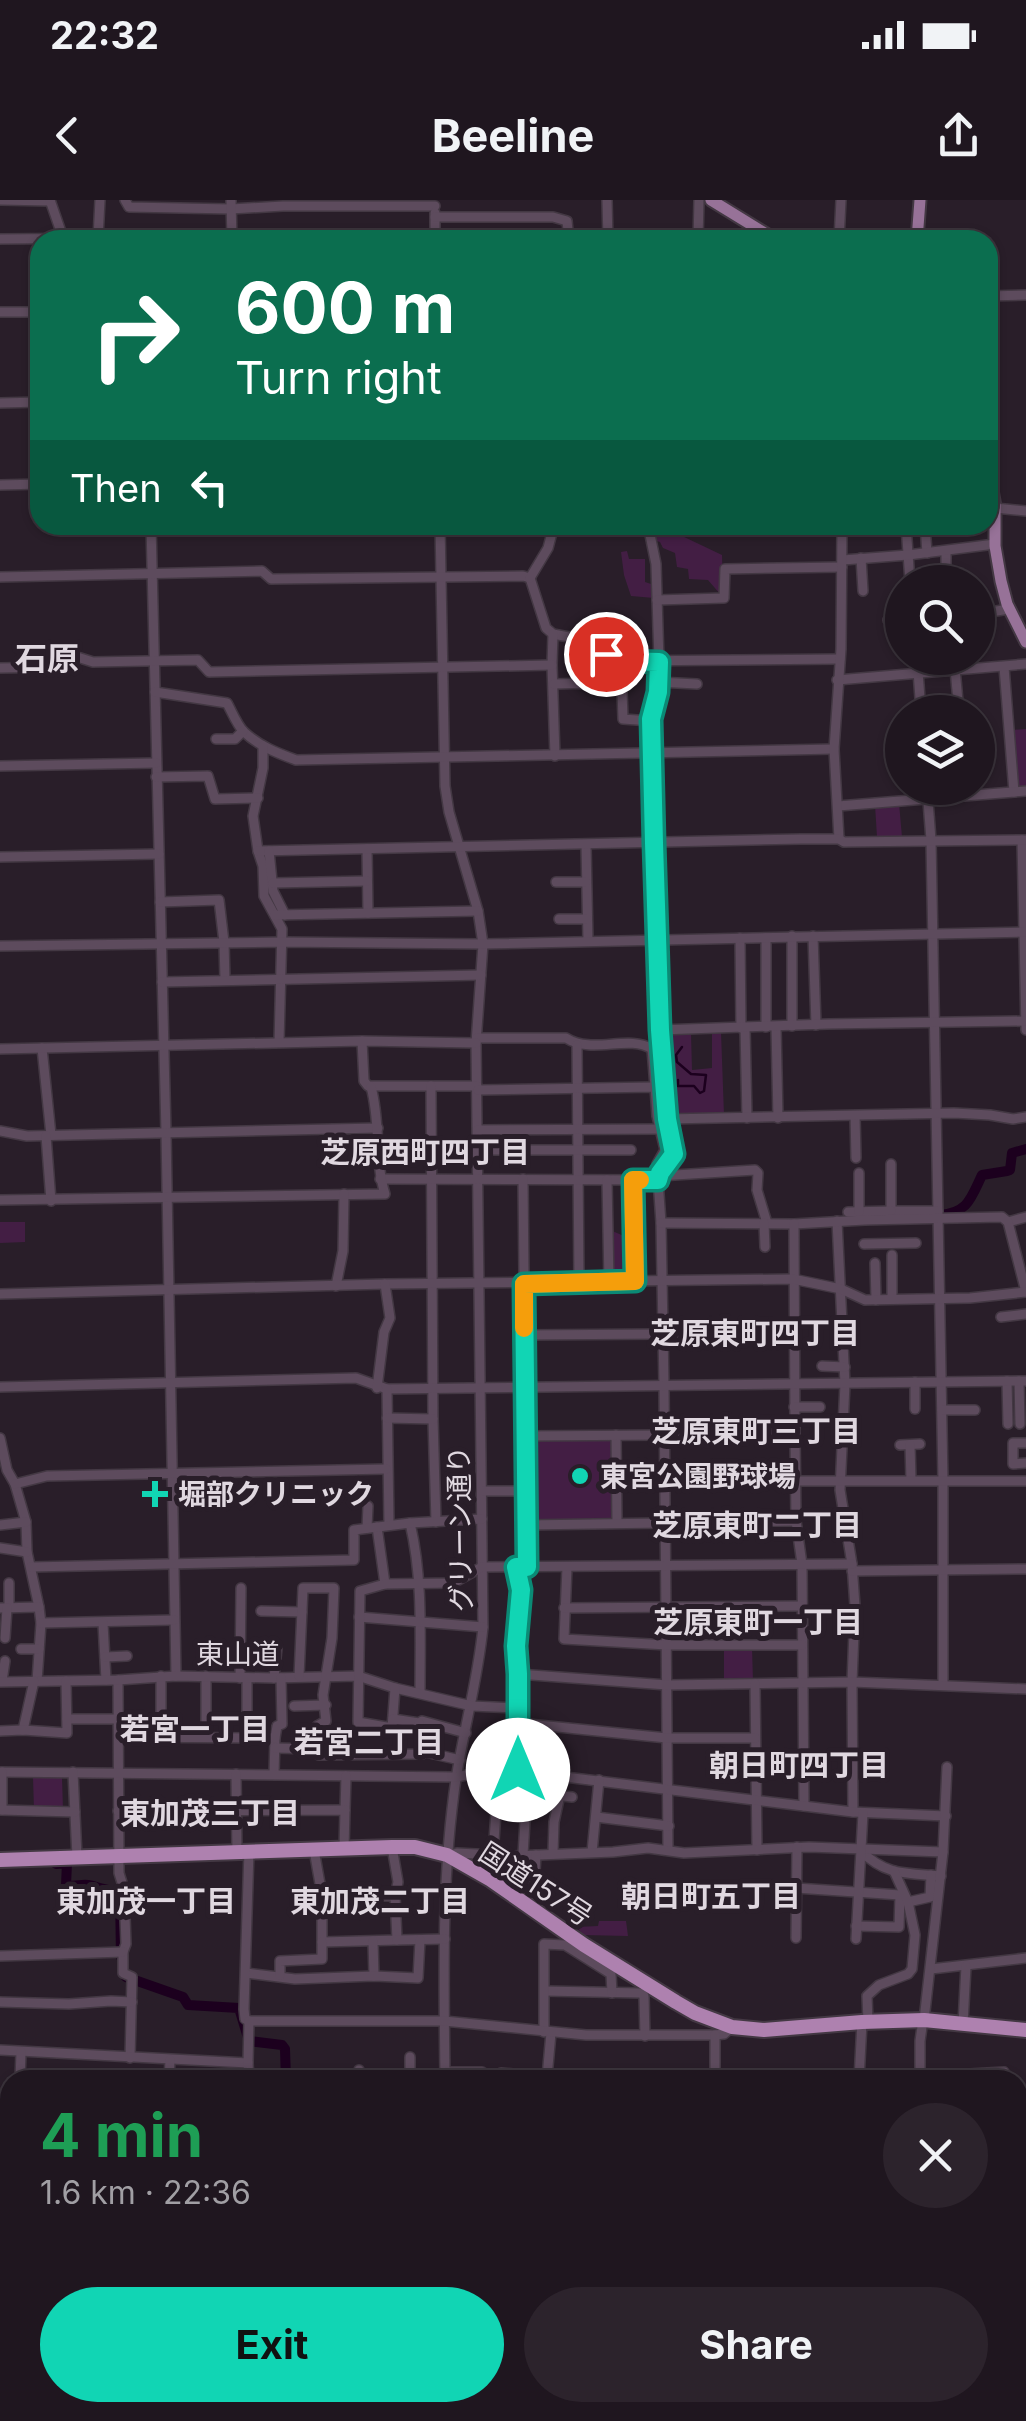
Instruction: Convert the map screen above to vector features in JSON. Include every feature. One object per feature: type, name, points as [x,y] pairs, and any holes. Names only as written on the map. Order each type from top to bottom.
[{"type":"highway","name":"国道157号","points":[[0,1860],[415,1848],[448,1855],[676,2002],[732,2027],[764,2030],[924,2020],[1026,2030]]},
{"type":"main road","points":[[711,200],[760,230]]},
{"type":"main road","points":[[918,230],[920,200]]},
{"type":"main road","points":[[994,535],[1009,610],[1026,642]]},
{"type":"street","points":[[0,200],[50,200],[60,230]]},
{"type":"street","points":[[98,230],[100,200]]},
{"type":"street","points":[[125,200],[129,207],[435,208],[554,217],[567,222],[568,230]]},
{"type":"street","points":[[608,200],[608,230]]},
{"type":"street","points":[[698,230],[699,200]]},
{"type":"street","points":[[840,230],[841,200]]},
{"type":"street","points":[[231,205],[232,230]]},
{"type":"street","points":[[0,238],[30,239]]},
{"type":"street","points":[[998,296],[1026,295]]},
{"type":"street","points":[[0,312],[30,312]]},
{"type":"street","points":[[0,403],[30,402]]},
{"type":"street","points":[[0,485],[30,484]]},
{"type":"street","points":[[998,506],[1026,511]]},
{"type":"street","points":[[151,535],[176,1676]]},
{"type":"street","name":"グリーン通り","points":[[440,535],[447,802],[478,911],[483,944],[476,1041],[483,1627],[472,1706],[456,1777],[448,1855],[445,2070]]},
{"type":"street","points":[[530,578],[551,535]]},
{"type":"street","points":[[650,535],[656,564],[659,662],[651,721],[665,1126],[665,1150],[657,1172],[662,1223],[668,1850]]},
{"type":"street","points":[[838,838],[834,749],[842,535]]},
{"type":"street","points":[[907,535],[909,565]]},
{"type":"street","points":[[926,535],[927,553]]},
{"type":"street","points":[[658,600],[724,598],[724,569],[842,563],[995,544]]},
{"type":"street","points":[[946,551],[946,565]]},
{"type":"street","points":[[861,558],[863,591]]},
{"type":"street","points":[[0,577],[262,571],[271,578],[523,576],[530,578],[535,589],[542,623],[554,634],[590,642],[621,661],[840,659]]},
{"type":"street","points":[[995,612],[1009,610]]},
{"type":"street","points":[[554,634],[556,756]]},
{"type":"street","points":[[0,668],[59,667],[71,655],[93,662],[198,660],[209,672],[552,665]]},
{"type":"street","points":[[995,668],[1026,664]]},
{"type":"street","points":[[1004,667],[1014,792]]},
{"type":"street","points":[[838,680],[905,675]]},
{"type":"street","points":[[554,684],[582,682],[622,691],[623,719],[651,721]]},
{"type":"street","points":[[658,682],[697,684]]},
{"type":"street","points":[[155,692],[227,703],[242,731],[265,748],[296,760],[834,749]]},
{"type":"street","points":[[216,740],[235,739],[242,731]]},
{"type":"street","points":[[263,746],[263,768],[253,816],[282,929],[279,1042]]},
{"type":"street","points":[[0,766],[156,763]]},
{"type":"street","points":[[156,777],[208,776],[215,798],[258,798]]},
{"type":"street","points":[[995,792],[1026,791]]},
{"type":"street","points":[[838,806],[885,799]]},
{"type":"street","points":[[929,805],[942,1382],[943,1684]]},
{"type":"street","points":[[264,851],[838,838],[844,842],[1024,840],[1026,1030]]},
{"type":"street","points":[[586,845],[588,941]]},
{"type":"street","points":[[367,849],[368,913]]},
{"type":"street","points":[[264,851],[264,896],[280,915]]},
{"type":"street","points":[[0,856],[160,854]]},
{"type":"street","points":[[273,883],[367,881]]},
{"type":"street","points":[[556,882],[586,882]]},
{"type":"street","points":[[160,902],[219,900],[225,980]]},
{"type":"street","points":[[280,915],[478,911]]},
{"type":"street","points":[[559,919],[587,919]]},
{"type":"street","points":[[0,946],[224,942],[483,944],[1025,932]]},
{"type":"street","points":[[792,936],[792,1026]]},
{"type":"street","points":[[813,936],[816,1025]]},
{"type":"street","points":[[740,938],[748,1118]]},
{"type":"street","points":[[766,938],[778,1118]]},
{"type":"street","points":[[162,982],[481,974]]},
{"type":"street","points":[[660,1030],[1026,1021]]},
{"type":"street","points":[[0,1049],[566,1038],[577,1045],[642,1043],[652,1049],[665,1126]]},
{"type":"street","points":[[362,1041],[364,1081],[368,1086],[656,1087]]},
{"type":"street","points":[[577,1045],[580,1282]]},
{"type":"street","points":[[42,1048],[51,1201]]},
{"type":"street","points":[[0,1201],[385,1194],[380,1179],[371,1086]]},
{"type":"street","points":[[430,1086],[436,1522]]},
{"type":"street","points":[[478,1130],[579,1130],[748,1118],[936,1114],[1026,1117]]},
{"type":"street","points":[[855,1116],[856,1158]]},
{"type":"street","points":[[0,1131],[48,1136],[378,1128]]},
{"type":"street","points":[[478,1150],[631,1150]]},
{"type":"street","points":[[891,1164],[898,1244]]},
{"type":"street","points":[[380,1179],[633,1180],[755,1170],[766,1223],[764,1247]]},
{"type":"street","points":[[0,1294],[793,1279],[841,1289],[865,1300],[1026,1292],[1008,1222],[1002,1217],[854,1212],[859,1173]]},
{"type":"street","points":[[518,1770],[516,1646],[526,1525],[523,1178]]},
{"type":"street","points":[[607,1180],[608,1282]]},
{"type":"street","points":[[633,1180],[635,1281]]},
{"type":"street","points":[[336,1286],[343,1250],[344,1194]]},
{"type":"street","points":[[662,1223],[794,1224],[894,1215]]},
{"type":"street","points":[[1008,1222],[1026,1217]]},
{"type":"street","points":[[837,1221],[846,1384],[840,1490],[855,1606],[852,1682],[861,1850],[856,1939]]},
{"type":"street","points":[[794,1224],[794,1434],[796,1521],[802,1564],[804,1806]]},
{"type":"street","points":[[864,1244],[916,1243]]},
{"type":"street","points":[[892,1255],[892,1299]]},
{"type":"street","points":[[876,1263],[876,1300]]},
{"type":"street","points":[[385,1284],[390,1318],[384,1332],[382,1389],[387,1418],[389,1525]]},
{"type":"street","points":[[1000,1317],[1026,1314]]},
{"type":"street","points":[[524,1335],[794,1333]]},
{"type":"street","points":[[822,1366],[845,1367]]},
{"type":"street","points":[[0,1386],[356,1378],[382,1389],[846,1384],[914,1382],[942,1382],[1008,1381],[1023,1381],[1014,1424],[1008,1381]]},
{"type":"street","points":[[914,1382],[914,1409]]},
{"type":"street","points":[[794,1408],[820,1407]]},
{"type":"street","points":[[942,1410],[975,1410]]},
{"type":"street","points":[[387,1418],[433,1418]]},
{"type":"street","points":[[526,1436],[794,1434]]},
{"type":"street","points":[[616,1435],[617,1523]]},
{"type":"street","points":[[0,1438],[4,1470],[15,1484],[26,1522],[27,1552],[42,1623],[24,1730]]},
{"type":"street","points":[[1026,1443],[1013,1443],[1013,1464],[1026,1463]]},
{"type":"street","points":[[910,1444],[911,1480]]},
{"type":"street","points":[[15,1484],[47,1476],[386,1469]]},
{"type":"street","points":[[665,1481],[1026,1481]]},
{"type":"street","points":[[482,1491],[526,1490]]},
{"type":"street","points":[[368,1506],[385,1584]]},
{"type":"street","points":[[31,1567],[354,1560],[354,1530],[482,1519]]},
{"type":"street","points":[[526,1525],[796,1521]]},
{"type":"street","points":[[0,1525],[26,1522]]},
{"type":"street","points":[[410,1523],[420,1584],[420,1692]]},
{"type":"street","points":[[482,1539],[496,1538]]},
{"type":"street","points":[[0,1548],[27,1552]]},
{"type":"street","points":[[395,1688],[392,1728],[358,1722],[360,1591],[385,1584],[453,1582],[482,1568],[522,1567],[802,1564],[1026,1569]]},
{"type":"street","points":[[567,1566],[564,1639],[666,1645],[802,1645]]},
{"type":"street","points":[[5,1638],[8,1583]]},
{"type":"street","points":[[241,1588],[247,1738]]},
{"type":"street","points":[[299,1676],[303,1588],[334,1588],[332,1638],[323,1695],[326,1721],[317,1726],[318,1776]]},
{"type":"street","points":[[5,1608],[39,1606]]},
{"type":"street","points":[[564,1608],[802,1606]]},
{"type":"street","points":[[260,1611],[302,1612]]},
{"type":"street","points":[[359,1617],[483,1627]]},
{"type":"street","points":[[42,1623],[174,1620]]},
{"type":"street","points":[[103,1623],[106,1680]]},
{"type":"street","points":[[274,1774],[277,1726],[282,1724],[277,1648]]},
{"type":"street","points":[[21,1649],[39,1649]]},
{"type":"street","points":[[105,1657],[127,1656]]},
{"type":"street","points":[[1,1680],[5,1661]]},
{"type":"street","points":[[518,1674],[667,1685],[852,1682],[1026,1689]]},
{"type":"street","points":[[161,1676],[161,1737]]},
{"type":"street","points":[[206,1676],[206,1738]]},
{"type":"street","name":"東山道","points":[[1,1680],[358,1676],[472,1706],[518,1708]]},
{"type":"street","points":[[0,1731],[67,1732],[66,1680]]},
{"type":"street","points":[[118,1680],[118,1856],[124,1889],[123,1974],[132,1977],[130,2058]]},
{"type":"street","points":[[755,1684],[757,1850]]},
{"type":"street","points":[[294,1706],[326,1704]]},
{"type":"street","points":[[67,1719],[118,1720]]},
{"type":"street","points":[[392,1719],[422,1721],[466,1733]]},
{"type":"street","points":[[119,1737],[247,1738],[317,1752],[418,1755],[422,1750],[418,1723]]},
{"type":"street","points":[[518,1723],[667,1738],[755,1738]]},
{"type":"street","points":[[422,1750],[460,1760]]},
{"type":"street","points":[[908,1902],[930,1896],[943,1852],[947,1767]]},
{"type":"street","points":[[75,1812],[1,1810],[1,1772],[456,1777],[499,1769],[858,1812],[946,1816]]},
{"type":"street","points":[[493,1855],[499,1769]]},
{"type":"street","points":[[74,1772],[77,1857]]},
{"type":"street","points":[[236,1774],[236,1810],[243,1851],[248,2070]]},
{"type":"street","points":[[344,1849],[346,1776]]},
{"type":"street","points":[[592,1852],[599,1780]]},
{"type":"street","points":[[498,1789],[572,1796]]},
{"type":"street","points":[[513,1874],[530,1792]]},
{"type":"street","points":[[554,1853],[554,1822],[560,1795]]},
{"type":"street","points":[[118,1811],[345,1810]]},
{"type":"street","points":[[596,1818],[669,1826]]},
{"type":"street","points":[[392,1847],[398,1882],[397,1940]]},
{"type":"street","points":[[448,1855],[519,1856],[648,1848],[684,1854],[796,1847],[943,1852]]},
{"type":"street","points":[[796,1847],[796,1938]]},
{"type":"street","points":[[280,1975],[280,1961],[322,1958],[322,1894],[314,1850]]},
{"type":"street","points":[[861,1850],[880,1868],[936,1876]]},
{"type":"street","points":[[534,1886],[536,1854]]},
{"type":"street","points":[[860,2070],[867,1996],[912,1968],[914,1935],[908,1902],[894,1871]]},
{"type":"street","points":[[920,2070],[936,1876]]},
{"type":"street","points":[[796,1888],[900,1895],[899,1927],[856,1926]]},
{"type":"street","points":[[322,1894],[395,1896]]},
{"type":"street","points":[[322,1942],[445,1939]]},
{"type":"street","points":[[246,1973],[296,1979],[418,1978],[420,1940]]},
{"type":"street","points":[[373,1941],[374,1976]]},
{"type":"street","points":[[547,2070],[544,1944],[566,1945],[611,1974],[612,1993]]},
{"type":"street","points":[[0,1956],[123,1952]]},
{"type":"street","points":[[931,1969],[1026,1958]]},
{"type":"street","points":[[963,2024],[966,1966]]},
{"type":"street","points":[[546,1991],[641,1993],[644,2036]]},
{"type":"street","points":[[0,2002],[132,2002]]},
{"type":"street","points":[[248,2020],[444,2022],[547,2033],[644,2036],[715,2035],[732,2027]]},
{"type":"street","points":[[715,2035],[715,2070]]},
{"type":"street","points":[[0,2050],[248,2062]]},
{"type":"street","points":[[20,2070],[21,2052]]},
{"type":"street","points":[[410,2057],[410,2070]]},
{"type":"street","points":[[170,2060],[170,2070]]},
{"type":"shaded area","points":[[652,535],[680,535],[722,555],[721,595],[708,580],[689,579],[688,569],[677,567],[675,553],[653,540]]},
{"type":"shaded area","points":[[627,551],[629,559],[645,559],[645,582],[654,585],[654,598],[631,596],[621,552]]},
{"type":"shaded area","points":[[1026,729],[1026,790],[1015,789],[1010,730]]},
{"type":"shaded area","points":[[875,805],[899,805],[902,837],[877,837]]},
{"type":"shaded area","points":[[721,1032],[724,1115],[682,1116],[671,1107],[666,1033],[691,1033],[692,1070],[712,1068],[712,1033]]},
{"type":"shaded area","points":[[0,1222],[25,1222],[25,1242],[0,1243]]},
{"type":"shaded area","points":[[610,1230],[631,1239],[630,1279],[613,1279]]},
{"type":"shaded area","points":[[530,1440],[613,1440],[614,1519],[531,1519]]},
{"type":"shaded area","points":[[752,1647],[753,1682],[724,1683],[724,1648]]},
{"type":"shaded area","points":[[33,1778],[62,1778],[63,1810],[34,1809]]},
{"type":"shaded area","points":[[599,1921],[626,1921],[628,1936],[583,1935],[577,1927],[598,1926]]},
{"type":"waterway","points":[[678,1080],[678,1086],[694,1086],[700,1093],[704,1091],[706,1075],[691,1074],[677,1062],[676,1055],[682,1047]]},
{"type":"waterway","points":[[940,1215],[963,1208],[982,1175],[1010,1170],[1012,1153],[1026,1149]]},
{"type":"waterway","points":[[56,1864],[67,1863],[66,1885],[88,1885],[120,1893],[121,1957]]},
{"type":"waterway","points":[[126,1977],[183,1997],[188,2005],[239,2008],[249,2041],[282,2045],[286,2070]]},
{"type":"slow traffic","points":[[524,1328],[524,1284],[635,1281],[633,1180],[640,1180]]},
{"type":"place","name":"東宮公園野球場","points":[[580,1476]]},
{"type":"place","name":"堀部クリニック","points":[[155,1494]]},
{"type":"district","name":"石原","points":[[47,659]]},
{"type":"district","name":"芝原西町四丁目","points":[[425,1153]]},
{"type":"district","name":"芝原東町四丁目","points":[[755,1334]]},
{"type":"district","name":"芝原東町三丁目","points":[[756,1432]]},
{"type":"district","name":"芝原東町二丁目","points":[[757,1526]]},
{"type":"district","name":"芝原東町一丁目","points":[[758,1623]]},
{"type":"district","name":"若宮一丁目","points":[[195,1730]]},
{"type":"district","name":"若宮二丁目","points":[[369,1743]]},
{"type":"district","name":"朝日町四丁目","points":[[799,1766]]},
{"type":"district","name":"東加茂三丁目","points":[[210,1814]]},
{"type":"district","name":"朝日町五丁目","points":[[711,1897]]},
{"type":"district","name":"東加茂一丁目","points":[[146,1902]]},
{"type":"district","name":"東加茂二丁目","points":[[380,1902]]},
{"type":"route","points":[[518,1770],[516,1646],[521,1590],[516,1567],[527,1567],[524,1284],[635,1281],[633,1180],[658,1180],[674,1154],[667,1119],[660,1030],[654,843],[651,719],[658,692],[659,662],[621,661],[606,654]]}]
